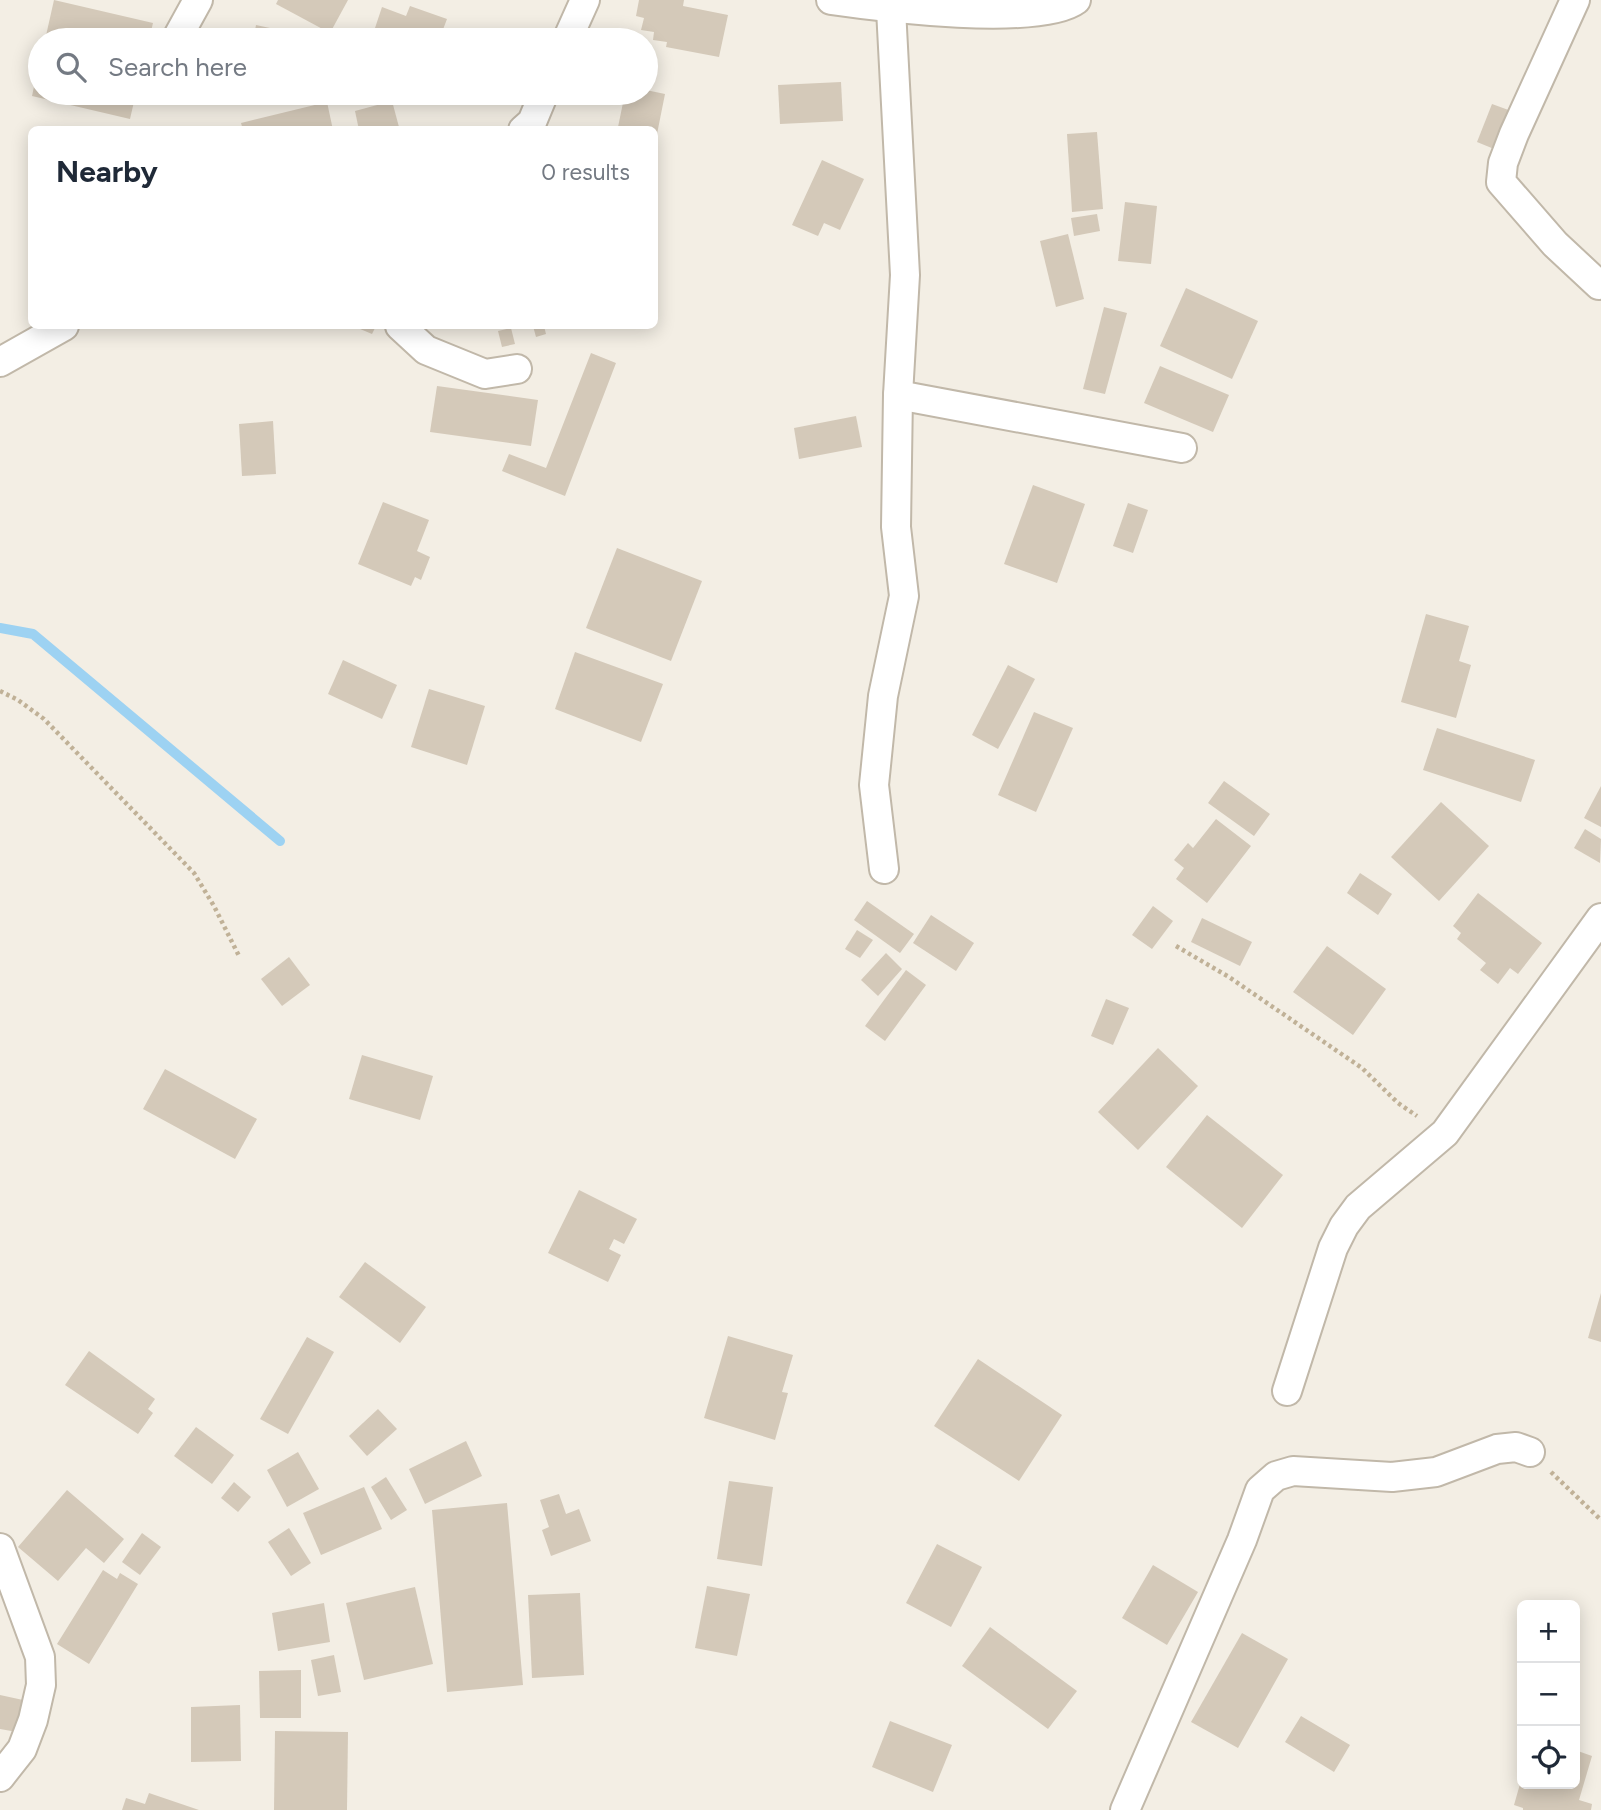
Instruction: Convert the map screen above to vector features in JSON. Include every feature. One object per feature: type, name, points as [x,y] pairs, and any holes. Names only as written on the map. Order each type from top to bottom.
[{"type":"street","points":[[183,28],[198,0]]},
{"type":"street","points":[[572,28],[585,0]]},
{"type":"street","points":[[831,0],[891,9],[1032,14],[1062,8],[1076,0]]},
{"type":"street","points":[[1576,0],[1514,134],[1503,163],[1500,182],[1555,244],[1599,285]]},
{"type":"street","points":[[884,869],[874,785],[883,696],[904,596],[896,527],[898,395],[905,275],[891,9]]},
{"type":"street","points":[[528,126],[539,105]]},
{"type":"street","points":[[0,362],[59,329]]},
{"type":"street","points":[[403,329],[426,350],[485,374],[517,369]]},
{"type":"street","points":[[898,395],[1181,449]]},
{"type":"street","points":[[1287,1391],[1333,1248],[1344,1226],[1358,1207],[1445,1133],[1601,918]]},
{"type":"street","points":[[1125,1810],[1242,1540],[1260,1490],[1276,1476],[1293,1471],[1392,1477],[1436,1472],[1497,1449],[1516,1447],[1530,1452]]},
{"type":"street","points":[[0,1548],[40,1657],[41,1685],[33,1720],[22,1749],[0,1777]]},
{"type":"path","points":[[0,691],[18,699],[44,719],[194,873],[239,956]]},
{"type":"path","points":[[1176,946],[1229,977],[1362,1068],[1398,1103],[1445,1133]]},
{"type":"path","points":[[1530,1452],[1601,1520]]},
{"type":"building","points":[[54,0],[153,23],[152,28],[48,28]]},
{"type":"building","points":[[278,0],[348,0],[333,28],[321,28],[276,4]]},
{"type":"building","points":[[639,0],[684,0],[683,6],[728,15],[719,57],[666,47],[667,42],[658,41],[658,28],[642,28],[644,18],[636,16]]},
{"type":"building","points":[[410,6],[447,19],[444,28],[375,28],[382,7],[406,16]]},
{"type":"building","points":[[841,82],[843,121],[780,124],[778,85]]},
{"type":"building","points":[[658,93],[665,94],[658,129],[658,126],[618,126],[623,105],[658,105]]},
{"type":"building","points":[[1492,104],[1514,112],[1499,151],[1477,142]]},
{"type":"building","points":[[70,105],[133,105],[130,119]]},
{"type":"building","points":[[315,105],[328,105],[332,126],[242,126],[241,123]]},
{"type":"building","points":[[377,105],[393,105],[399,126],[358,126],[355,111]]},
{"type":"building","points":[[1097,132],[1103,209],[1072,212],[1067,134]]},
{"type":"building","points":[[822,160],[864,179],[840,230],[824,223],[818,236],[792,225]]},
{"type":"building","points":[[1125,202],[1157,206],[1151,264],[1118,261]]},
{"type":"building","points":[[1097,214],[1100,231],[1074,236],[1071,218]]},
{"type":"building","points":[[1068,234],[1084,299],[1056,307],[1040,241]]},
{"type":"building","points":[[1186,288],[1258,321],[1232,379],[1160,346]]},
{"type":"building","points":[[1104,307],[1127,313],[1105,394],[1083,389]]},
{"type":"building","points":[[360,329],[374,329],[372,334]]},
{"type":"building","points":[[511,329],[515,344],[502,347],[498,331]]},
{"type":"building","points":[[534,329],[545,329],[546,334],[536,337]]},
{"type":"building","points":[[591,353],[616,363],[565,496],[502,471],[509,454],[546,468]]},
{"type":"building","points":[[1160,366],[1229,395],[1213,432],[1144,403]]},
{"type":"building","points":[[437,386],[538,400],[531,446],[430,432]]},
{"type":"building","points":[[856,416],[862,447],[799,459],[794,428]]},
{"type":"building","points":[[273,421],[276,474],[242,476],[239,424]]},
{"type":"building","points":[[1033,485],[1085,504],[1057,583],[1004,564]]},
{"type":"building","points":[[383,502],[429,520],[417,551],[430,557],[421,580],[415,577],[411,586],[358,564]]},
{"type":"building","points":[[1128,503],[1148,510],[1133,553],[1113,546]]},
{"type":"building","points":[[617,548],[702,581],[671,661],[586,628]]},
{"type":"building","points":[[1426,614],[1469,626],[1459,661],[1471,665],[1456,718],[1401,702]]},
{"type":"building","points":[[575,652],[663,684],[641,742],[555,709]]},
{"type":"building","points":[[343,660],[397,685],[382,719],[328,694]]},
{"type":"building","points":[[1008,665],[1035,679],[998,749],[972,735]]},
{"type":"building","points":[[429,689],[485,706],[467,765],[411,747]]},
{"type":"building","points":[[1034,712],[1073,728],[1036,812],[998,795]]},
{"type":"building","points":[[1437,728],[1535,760],[1521,802],[1423,770]]},
{"type":"building","points":[[1224,781],[1270,814],[1254,836],[1208,803]]},
{"type":"building","points":[[1601,786],[1601,827],[1584,818]]},
{"type":"building","points":[[1441,802],[1489,846],[1439,901],[1391,857]]},
{"type":"building","points":[[1216,819],[1251,846],[1207,903],[1176,879],[1184,868],[1174,860],[1188,843],[1193,848]]},
{"type":"building","points":[[1585,829],[1601,839],[1600,863],[1574,848]]},
{"type":"building","points":[[1360,873],[1392,894],[1378,915],[1347,893]]},
{"type":"building","points":[[1478,893],[1542,943],[1518,974],[1510,968],[1498,984],[1480,970],[1486,963],[1457,939],[1461,933],[1453,926]]},
{"type":"building","points":[[867,901],[914,934],[900,953],[854,920]]},
{"type":"building","points":[[1153,906],[1173,921],[1152,949],[1132,935]]},
{"type":"building","points":[[931,915],[974,943],[956,971],[913,943]]},
{"type":"building","points":[[1202,918],[1252,942],[1240,966],[1191,942]]},
{"type":"building","points":[[857,930],[873,940],[860,958],[845,949]]},
{"type":"building","points":[[1327,946],[1386,989],[1353,1035],[1293,992]]},
{"type":"building","points":[[886,953],[902,969],[878,996],[861,980]]},
{"type":"building","points":[[289,957],[310,985],[282,1006],[261,979]]},
{"type":"building","points":[[906,970],[926,985],[885,1041],[865,1026]]},
{"type":"building","points":[[1106,999],[1129,1008],[1113,1045],[1091,1036]]},
{"type":"building","points":[[1158,1048],[1198,1086],[1138,1150],[1098,1112]]},
{"type":"building","points":[[362,1055],[433,1076],[420,1120],[349,1099]]},
{"type":"building","points":[[165,1069],[257,1119],[235,1159],[143,1109]]},
{"type":"building","points":[[1207,1115],[1283,1175],[1242,1228],[1166,1167]]},
{"type":"building","points":[[579,1190],[637,1219],[624,1244],[614,1239],[609,1249],[621,1255],[608,1282],[548,1253]]},
{"type":"building","points":[[365,1262],[426,1307],[400,1343],[339,1297]]},
{"type":"building","points":[[1601,1293],[1601,1342],[1588,1338]]},
{"type":"building","points":[[728,1336],[793,1355],[782,1392],[788,1393],[775,1440],[704,1418]]},
{"type":"building","points":[[307,1337],[334,1352],[288,1434],[260,1419]]},
{"type":"building","points":[[89,1351],[155,1399],[148,1409],[153,1413],[138,1434],[65,1385]]},
{"type":"building","points":[[978,1359],[1062,1415],[1019,1481],[934,1426]]},
{"type":"building","points":[[378,1409],[397,1429],[367,1456],[349,1436]]},
{"type":"building","points":[[196,1427],[234,1455],[212,1484],[174,1456]]},
{"type":"building","points":[[466,1441],[482,1476],[425,1504],[409,1469]]},
{"type":"building","points":[[298,1452],[319,1489],[287,1507],[267,1470]]},
{"type":"building","points":[[386,1477],[407,1510],[391,1520],[371,1487]]},
{"type":"building","points":[[729,1481],[773,1487],[762,1566],[717,1559]]},
{"type":"building","points":[[234,1482],[251,1497],[238,1512],[221,1498]]},
{"type":"building","points":[[364,1487],[382,1529],[321,1555],[303,1513]]},
{"type":"building","points":[[67,1490],[124,1539],[104,1563],[86,1548],[58,1581],[18,1547]]},
{"type":"building","points":[[559,1494],[566,1514],[579,1509],[591,1541],[551,1556],[542,1530],[549,1527],[540,1500]]},
{"type":"building","points":[[507,1503],[523,1685],[447,1692],[432,1510]]},
{"type":"building","points":[[289,1528],[311,1563],[291,1576],[268,1542]]},
{"type":"building","points":[[142,1533],[161,1547],[140,1575],[122,1562]]},
{"type":"building","points":[[937,1544],[982,1567],[951,1627],[906,1603]]},
{"type":"building","points":[[1153,1565],[1198,1592],[1167,1645],[1122,1618]]},
{"type":"building","points":[[103,1570],[117,1579],[120,1573],[138,1584],[89,1664],[57,1644]]},
{"type":"building","points":[[707,1586],[750,1594],[737,1656],[695,1648]]},
{"type":"building","points":[[415,1587],[433,1664],[364,1680],[346,1603]]},
{"type":"building","points":[[580,1593],[584,1675],[532,1678],[528,1595]]},
{"type":"building","points":[[324,1603],[330,1642],[278,1651],[272,1613]]},
{"type":"building","points":[[990,1627],[1077,1691],[1048,1729],[962,1666]]},
{"type":"building","points":[[1242,1633],[1288,1659],[1238,1748],[1191,1722]]},
{"type":"building","points":[[334,1655],[341,1692],[318,1696],[311,1660]]},
{"type":"building","points":[[301,1670],[301,1718],[260,1718],[259,1671]]},
{"type":"building","points":[[0,1695],[23,1700],[17,1732],[0,1729]]},
{"type":"building","points":[[240,1705],[241,1761],[191,1762],[191,1707]]},
{"type":"building","points":[[1301,1716],[1350,1745],[1334,1772],[1285,1742]]},
{"type":"building","points":[[890,1721],[952,1745],[933,1792],[872,1767]]},
{"type":"building","points":[[275,1731],[348,1732],[347,1810],[274,1810]]},
{"type":"building","points":[[1580,1752],[1592,1756],[1579,1800],[1592,1804],[1591,1810],[1523,1810],[1514,1805],[1519,1789],[1580,1789]]},
{"type":"building","points":[[149,1793],[199,1810],[122,1810],[126,1798],[145,1804]]},
{"type":"waterway","points":[[0,628],[33,634],[280,841]]}]
